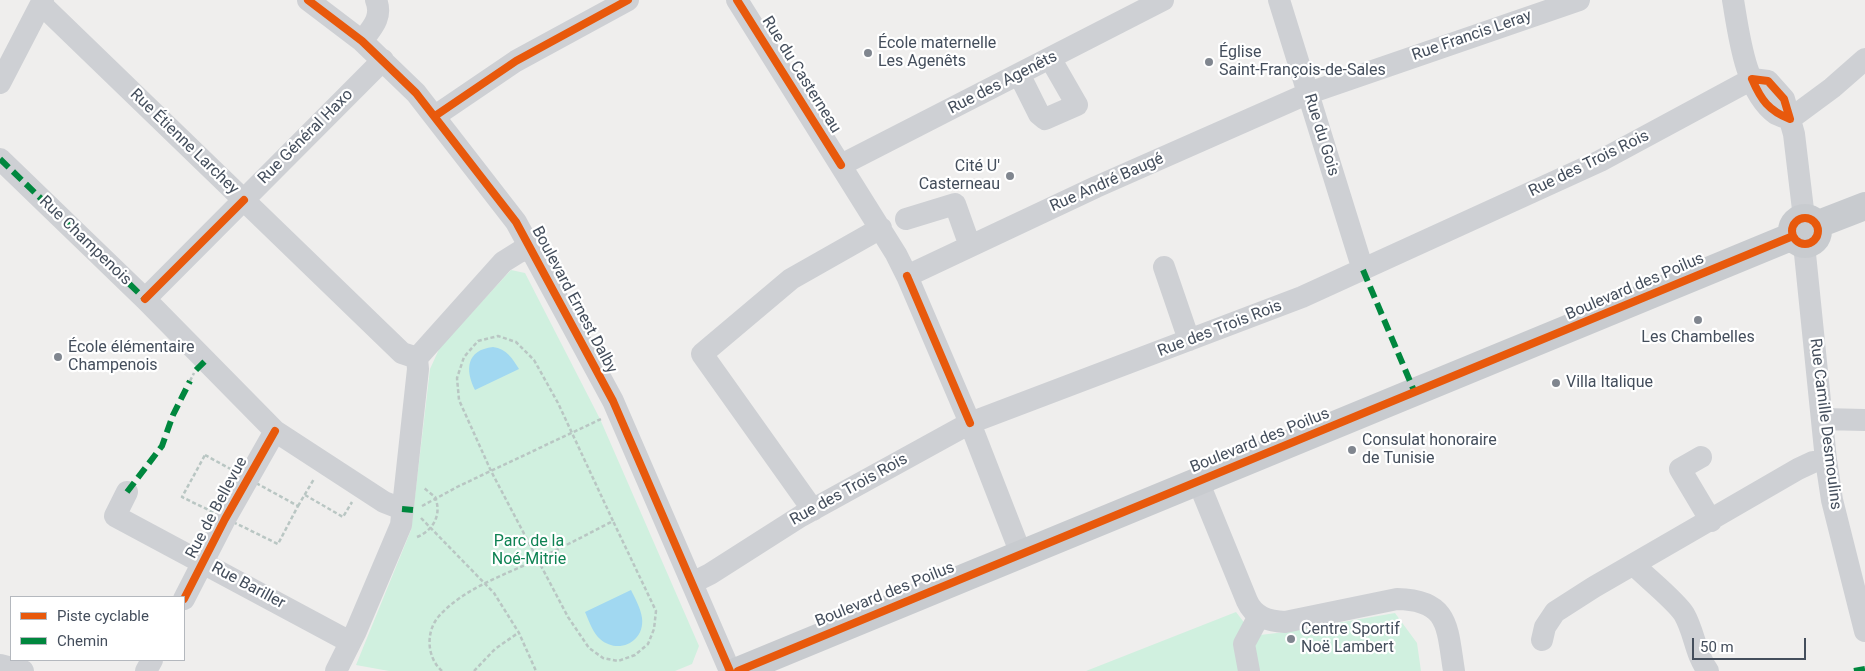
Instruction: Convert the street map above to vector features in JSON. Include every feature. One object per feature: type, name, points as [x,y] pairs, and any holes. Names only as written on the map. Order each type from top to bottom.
[{"type":"main road","name":"Boulevard des Poilus","points":[[738,671],[1433,386],[1865,206]]},
{"type":"street","name":"Boulevard Ernest Dalby","points":[[308,0],[362,41],[416,93],[516,222],[617,410],[730,671]]},
{"type":"street","points":[[362,41],[378,19],[379,6],[376,0]]},
{"type":"street","points":[[435,116],[516,61],[628,0]]},
{"type":"street","name":"Rue du Casterneau","points":[[737,0],[881,228],[907,276],[970,423],[1021,554]]},
{"type":"street","name":"Rue des Agenêts","points":[[841,165],[1164,0]]},
{"type":"street","name":"Rue du Gois","points":[[1279,0],[1363,270]]},
{"type":"street","name":"Rue Francis Leray","points":[[1308,94],[1579,0]]},
{"type":"street","points":[[1733,0],[1740,44],[1752,79]]},
{"type":"street","points":[[0,83],[42,2]]},
{"type":"street","name":"Rue Étienne Larchey","points":[[42,2],[402,353],[417,358]]},
{"type":"street","points":[[1019,74],[1039,114],[1045,119],[1077,105],[1050,58]]},
{"type":"street","points":[[1790,119],[1832,88],[1865,58]]},
{"type":"street","name":"Rue Général Haxo","points":[[145,299],[383,60]]},
{"type":"street","name":"Rue Camille Desmoulins","points":[[1752,79],[1768,81],[1784,99],[1794,134],[1826,460],[1832,500],[1865,631]]},
{"type":"street","name":"Rue des Trois Rois","points":[[692,583],[710,574],[813,510],[970,423],[1302,297],[1600,161],[1752,79]]},
{"type":"street","name":"Rue André Baugé","points":[[907,276],[1096,187],[1308,94]]},
{"type":"street","name":"Rue Champenois","points":[[0,159],[145,299],[275,431],[384,502],[414,510]]},
{"type":"street","points":[[906,220],[955,204],[970,246]]},
{"type":"street","points":[[813,510],[702,354],[791,279],[881,228]]},
{"type":"street","points":[[336,671],[401,525],[414,510],[417,358],[503,262],[531,248]]},
{"type":"street","points":[[1164,267],[1189,340]]},
{"type":"street","points":[[1822,419],[1865,420]]},
{"type":"street","name":"Rue de Bellevue","points":[[185,597],[229,511],[275,431]]},
{"type":"street","points":[[1701,457],[1680,469],[1711,521]]},
{"type":"street","points":[[1542,640],[1545,627],[1555,612],[1798,469],[1813,462],[1826,460]]},
{"type":"street","points":[[1198,481],[1251,610],[1259,616],[1271,621],[1285,622],[1397,599],[1415,599],[1429,604],[1439,612],[1447,627],[1454,671]]},
{"type":"street","name":"Rue Bariller","points":[[127,492],[115,516],[350,642]]},
{"type":"street","points":[[1634,565],[1682,611],[1691,627],[1700,660],[1708,671]]},
{"type":"street","points":[[1249,671],[1244,644],[1259,616]]},
{"type":"street","points":[[0,665],[23,671]]},
{"type":"path","points":[[498,336],[516,342],[534,360],[572,433],[656,611],[654,629],[648,644],[635,655],[618,661],[602,658],[590,648],[568,617],[492,471],[459,400],[458,378],[464,357],[478,340],[498,336]]},
{"type":"path","points":[[536,671],[518,633],[494,593],[414,510],[617,410]]},
{"type":"path","points":[[298,506],[318,472]]},
{"type":"path","points":[[411,538],[423,535],[431,528],[438,512],[436,498],[421,486]]},
{"type":"path","points":[[305,494],[343,517],[355,496]]},
{"type":"path","points":[[442,671],[435,665],[429,646],[434,624],[438,617],[462,596],[613,521]]},
{"type":"path","points":[[474,671],[495,649],[518,633]]},
{"type":"green space","name":"Parc de la Noé-Mitrie","points":[[511,270],[525,273],[600,419],[699,646],[692,664],[675,671],[389,671],[356,665],[411,530],[430,369],[440,347]]},
{"type":"green space","name":"Centre Sportif Noë Lambert","points":[[1236,612],[1246,625],[1260,635],[1395,613],[1417,643],[1421,671],[1086,671]]},
{"type":"water","points":[[493,347],[506,352],[519,369],[475,390],[470,375],[470,362],[477,352]]},
{"type":"water","points":[[631,590],[642,618],[639,634],[629,644],[615,646],[607,644],[595,634],[585,612]]},
{"type":"marked path","points":[[0,159],[145,299]]},
{"type":"marked path","points":[[1363,270],[1415,393]]},
{"type":"marked path","points":[[196,370],[205,361]]},
{"type":"marked path","points":[[127,492],[162,446],[173,415],[190,381]]},
{"type":"marked path","points":[[402,509],[413,510]]},
{"type":"marked path","points":[[1854,671],[1865,669]]},
{"type":"cycle path","points":[[308,0],[362,41],[416,93],[516,222],[613,401],[730,671]]},
{"type":"cycle path","points":[[435,116],[516,61],[628,0]]},
{"type":"cycle path","points":[[737,0],[841,165]]},
{"type":"cycle path","points":[[1752,79],[1768,81],[1784,99],[1790,119],[1766,104],[1752,79]]},
{"type":"cycle path","points":[[145,299],[244,200]]},
{"type":"cycle path","points":[[1805,218],[1814,222],[1818,231],[1814,240],[1805,244],[1796,240],[1792,231],[1796,222],[1805,218]]},
{"type":"cycle path","points":[[738,671],[1793,236]]},
{"type":"cycle path","points":[[907,276],[970,423]]},
{"type":"cycle path","points":[[185,597],[225,519],[275,431]]},
{"type":"place","name":"École maternelle Les Agenêts","points":[[868,53]]},
{"type":"place","name":"Église Saint-François-de-Sales","points":[[1209,62]]},
{"type":"place","name":"Cité U' Casterneau","points":[[1010,176]]},
{"type":"place","name":"Les Chambelles","points":[[1698,320]]},
{"type":"place","name":"École élémentaire Champenois","points":[[58,357]]},
{"type":"place","name":"Villa Italique","points":[[1556,383]]},
{"type":"place","name":"Consulat honoraire de Tunisie","points":[[1352,450]]},
{"type":"place","name":"Centre Sportif Noë Lambert","points":[[1291,639]]}]
